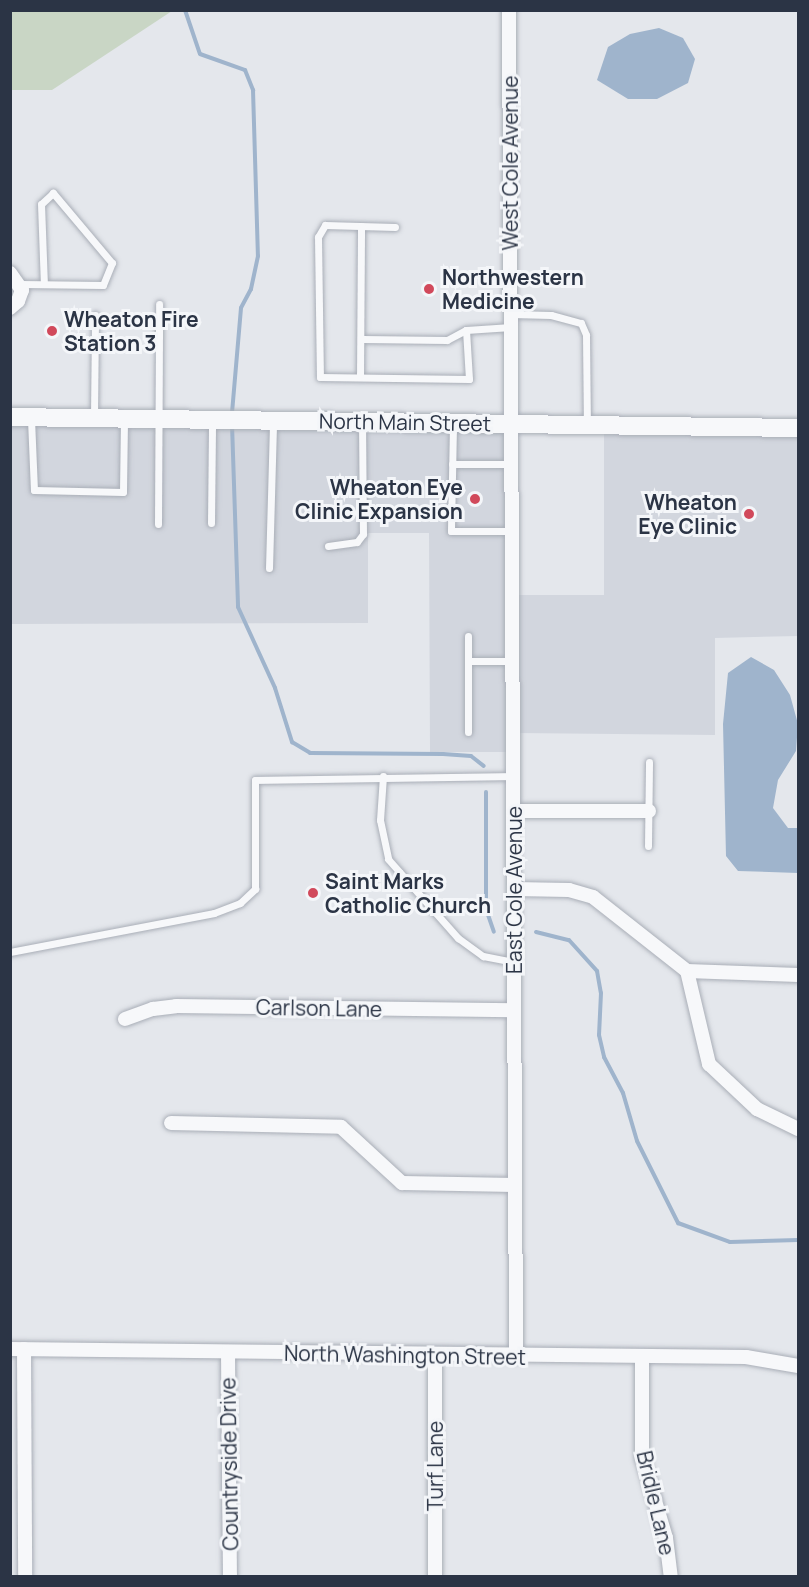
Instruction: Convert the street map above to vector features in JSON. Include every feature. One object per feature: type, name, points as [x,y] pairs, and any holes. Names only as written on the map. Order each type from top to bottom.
[{"type":"street","name":"West Cole Avenue","points":[[509,10],[511,424]]},
{"type":"street","points":[[10,273],[21,284],[21,296],[10,308]]},
{"type":"street","name":"North Main Street","points":[[10,417],[798,428]]},
{"type":"street","name":"East Cole Avenue","points":[[511,424],[516,1356]]},
{"type":"street","points":[[513,811],[648,811]]},
{"type":"street","points":[[514,889],[569,890],[592,897],[687,971],[798,975]]},
{"type":"street","points":[[687,971],[709,1064],[757,1109],[798,1129]]},
{"type":"street","name":"Carlson Lane","points":[[126,1019],[153,1009],[176,1006],[514,1010]]},
{"type":"street","points":[[171,1123],[341,1127],[402,1183],[515,1185]]},
{"type":"street","points":[[17,1349],[25,1576]]},
{"type":"street","name":"North Washington Street","points":[[17,1349],[642,1358],[746,1357],[798,1366]]},
{"type":"street","name":"Countryside Drive","points":[[228,1352],[230,1576]]},
{"type":"street","name":"Turf Lane","points":[[435,1355],[435,1576]]},
{"type":"street","name":"Bridle Lane","points":[[642,1358],[642,1457],[666,1538],[671,1576]]},
{"type":"lane","points":[[21,284],[103,285],[112,263],[53,192],[41,204],[44,284]]},
{"type":"lane","points":[[394,227],[325,225],[318,237],[320,377],[469,379],[466,330]]},
{"type":"lane","points":[[360,377],[361,226]]},
{"type":"lane","points":[[158,524],[159,304]]},
{"type":"lane","points":[[94,417],[95,315]]},
{"type":"lane","points":[[362,339],[447,340],[466,330],[511,320],[551,315],[581,323],[586,335],[586,425]]},
{"type":"lane","points":[[31,417],[34,490],[123,492],[124,418]]},
{"type":"lane","points":[[211,523],[215,419]]},
{"type":"lane","points":[[269,568],[273,419]]},
{"type":"lane","points":[[328,546],[357,542],[363,534],[362,421]]},
{"type":"lane","points":[[453,423],[451,531],[512,531]]},
{"type":"lane","points":[[452,464],[511,464]]},
{"type":"lane","points":[[468,636],[468,732]]},
{"type":"lane","points":[[468,661],[513,661]]},
{"type":"lane","points":[[648,846],[649,762]]},
{"type":"lane","points":[[10,952],[214,913],[240,903],[255,889],[255,780],[382,776],[513,776]]},
{"type":"lane","points":[[382,776],[380,820],[388,859],[458,938],[483,956],[514,962]]},
{"type":"shaded area","points":[[11,422],[507,427],[510,752],[430,752],[429,533],[368,533],[368,623],[11,624]]},
{"type":"shaded area","points":[[604,426],[798,429],[798,636],[715,638],[715,735],[517,733],[516,595],[604,595]]},
{"type":"green space","points":[[11,10],[172,11],[52,90],[11,90]]},
{"type":"water","points":[[659,28],[683,38],[695,59],[688,83],[657,99],[628,99],[597,80],[608,47],[630,34]]},
{"type":"water","points":[[751,657],[774,670],[790,695],[798,724],[796,751],[778,780],[773,808],[788,828],[798,828],[798,873],[738,871],[726,856],[723,724],[728,673]]},
{"type":"waterway","points":[[185,10],[200,54],[245,70],[253,90],[258,256],[251,289],[241,308],[232,414]]},
{"type":"waterway","points":[[232,424],[238,607],[275,688],[292,742],[310,753],[471,756],[484,766]]},
{"type":"waterway","points":[[486,792],[486,909],[494,932]]},
{"type":"waterway","points":[[536,932],[569,940],[597,971],[601,993],[599,1035],[604,1057],[623,1093],[637,1141],[678,1223],[730,1242],[798,1240]]},
{"type":"place","name":"Northwestern Medicine","points":[[429,289]]},
{"type":"place","name":"Wheaton Fire Station 3","points":[[52,331]]},
{"type":"place","name":"Wheaton Eye Clinic Expansion","points":[[475,499]]},
{"type":"place","name":"Wheaton Eye Clinic","points":[[749,514]]},
{"type":"place","name":"Saint Marks Catholic Church","points":[[313,893]]}]
